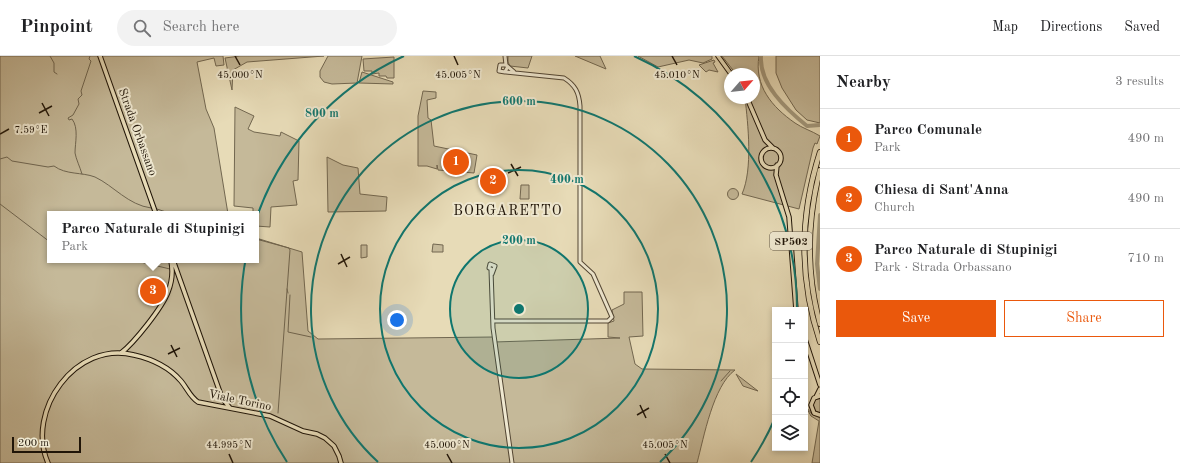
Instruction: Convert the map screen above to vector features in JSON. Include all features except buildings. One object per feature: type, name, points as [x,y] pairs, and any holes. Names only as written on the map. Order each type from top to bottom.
[{"type":"highway","points":[[820,152],[809,196],[804,244],[809,299],[820,342]]},
{"type":"highway","points":[[820,170],[812,212],[810,255],[814,297],[820,324]]},
{"type":"main road","name":"Strada Orbassano","points":[[100,56],[155,211]]},
{"type":"main road","points":[[718,56],[726,68]]},
{"type":"main road","name":"SP502","points":[[749,104],[764,140],[780,156],[776,175],[788,213],[796,307]]},
{"type":"main road","name":"SP502","points":[[764,140],[762,161],[776,175]]},
{"type":"main road","points":[[763,152],[769,148],[774,149]]},
{"type":"main road","points":[[769,167],[777,165]]},
{"type":"main road","points":[[172,263],[179,277],[222,398],[225,404],[231,409]]},
{"type":"main road","points":[[170,287],[172,263]]},
{"type":"main road","points":[[121,353],[137,337],[164,300],[174,276],[179,277]]},
{"type":"main road","points":[[806,343],[820,385]]},
{"type":"main road","name":"Viale Torino","points":[[48,463],[44,449],[43,424],[47,407],[55,391],[67,376],[81,365],[101,356],[121,353],[140,356],[163,366],[173,373],[193,399],[198,402],[270,416],[303,431],[325,438],[337,451],[340,463]]},
{"type":"main road","points":[[820,389],[818,396],[811,402],[811,408],[814,413],[820,415]]},
{"type":"street","points":[[505,57],[506,72]]},
{"type":"street","points":[[505,65],[514,72]]},
{"type":"street","points":[[493,322],[565,322],[611,319],[596,279],[580,262],[580,106],[578,93],[571,82],[564,78],[514,72],[502,73],[499,71],[499,67],[505,65]]},
{"type":"street","points":[[492,272],[493,322],[512,463]]},
{"type":"shaded area","points":[[0,56],[223,56],[224,65],[216,66],[214,58],[197,62],[206,109],[214,128],[228,211],[47,211],[47,263],[259,263],[259,239],[302,252],[308,331],[318,339],[493,337],[494,342],[620,338],[608,337],[608,323],[614,321],[612,310],[624,304],[624,292],[642,292],[643,336],[629,337],[635,364],[642,369],[735,370],[727,378],[715,400],[706,426],[697,463],[0,463]]},
{"type":"shaded area","points":[[240,56],[324,56],[247,62],[233,70],[232,90],[225,58]]},
{"type":"shaded area","points":[[328,56],[362,56],[357,83],[332,84],[324,82],[320,77],[320,71]]},
{"type":"shaded area","points":[[508,56],[532,56],[528,68],[510,66]]},
{"type":"shaded area","points":[[575,56],[600,56],[606,69]]},
{"type":"shaded area","points":[[638,56],[712,56],[712,59],[703,63],[689,60],[658,67]]},
{"type":"shaded area","points":[[722,56],[759,56],[758,68],[731,68]]},
{"type":"shaded area","points":[[776,56],[820,56],[820,123],[807,120],[796,110],[782,88],[776,73]]},
{"type":"shaded area","points":[[394,57],[394,78],[379,76],[379,73],[372,74],[372,71],[364,71],[363,59]]},
{"type":"shaded area","points":[[714,60],[715,62],[713,63],[718,72],[709,70],[706,72],[699,65]]},
{"type":"shaded area","points":[[362,72],[393,82],[393,84],[359,83]]},
{"type":"shaded area","points":[[760,80],[766,95],[779,110],[795,123],[820,136],[817,144],[815,143],[813,148],[799,209],[742,194],[748,172],[748,133],[746,104],[760,104]]},
{"type":"shaded area","points":[[423,91],[436,92],[436,98],[427,100],[428,118],[431,120],[434,146],[477,155],[474,173],[438,170],[437,165],[437,169],[427,166],[418,166],[418,116]]},
{"type":"shaded area","points":[[235,107],[254,116],[248,129],[254,132],[280,136],[281,132],[299,141],[298,180],[293,181],[297,205],[271,207],[270,227],[259,226],[259,211],[253,211],[253,208],[234,206]]},
{"type":"shaded area","points":[[327,157],[343,165],[358,168],[360,194],[387,197],[386,211],[328,212]]},
{"type":"shaded area","points":[[521,185],[529,185],[529,199],[520,199]]},
{"type":"shaded area","points":[[733,188],[737,190],[739,194],[737,198],[733,200],[729,198],[727,194],[729,190]]},
{"type":"shaded area","points":[[433,244],[443,245],[443,252],[432,252]]},
{"type":"shaded area","points":[[361,245],[367,245],[367,257],[361,258]]},
{"type":"shaded area","points":[[736,374],[758,391],[743,386]]},
{"type":"shaded area","points":[[820,397],[820,413],[814,410],[812,402]]},
{"type":"shaded area","points":[[808,409],[813,415],[820,418],[820,463],[812,463],[819,421],[811,416]]},
{"type":"waterway","points":[[50,56],[54,63],[54,72],[57,74]]},
{"type":"waterway","points":[[82,174],[75,153],[75,127],[72,119],[69,120],[68,118],[73,115],[79,104],[78,99],[82,95],[81,91],[91,61],[89,59],[90,56]]},
{"type":"waterway","points":[[761,56],[764,76],[775,95],[807,126],[820,125]]},
{"type":"waterway","points":[[0,159],[7,157],[12,161],[48,167],[54,166],[64,171],[90,175],[102,181],[135,203],[151,208]]},
{"type":"waterway","points":[[0,204],[47,240]]},
{"type":"waterway","points":[[157,209],[163,211]]},
{"type":"waterway","points":[[820,215],[817,264],[820,289]]},
{"type":"waterway","points":[[259,240],[289,248],[290,250],[278,413]]},
{"type":"waterway","points":[[145,263],[170,269]]},
{"type":"waterway","points":[[287,289],[288,293]]},
{"type":"waterway","points":[[290,295],[288,332],[311,337]]},
{"type":"waterway","points":[[721,381],[730,371]]},
{"type":"place","name":"Parco Comunale","points":[[456,162]]},
{"type":"place","name":"Chiesa di Sant'Anna","points":[[493,181]]},
{"type":"place","name":"Parco Naturale di Stupinigi","points":[[153,291]]},
{"type":"district","name":"BORGARETTO","points":[[508,210]]}]
